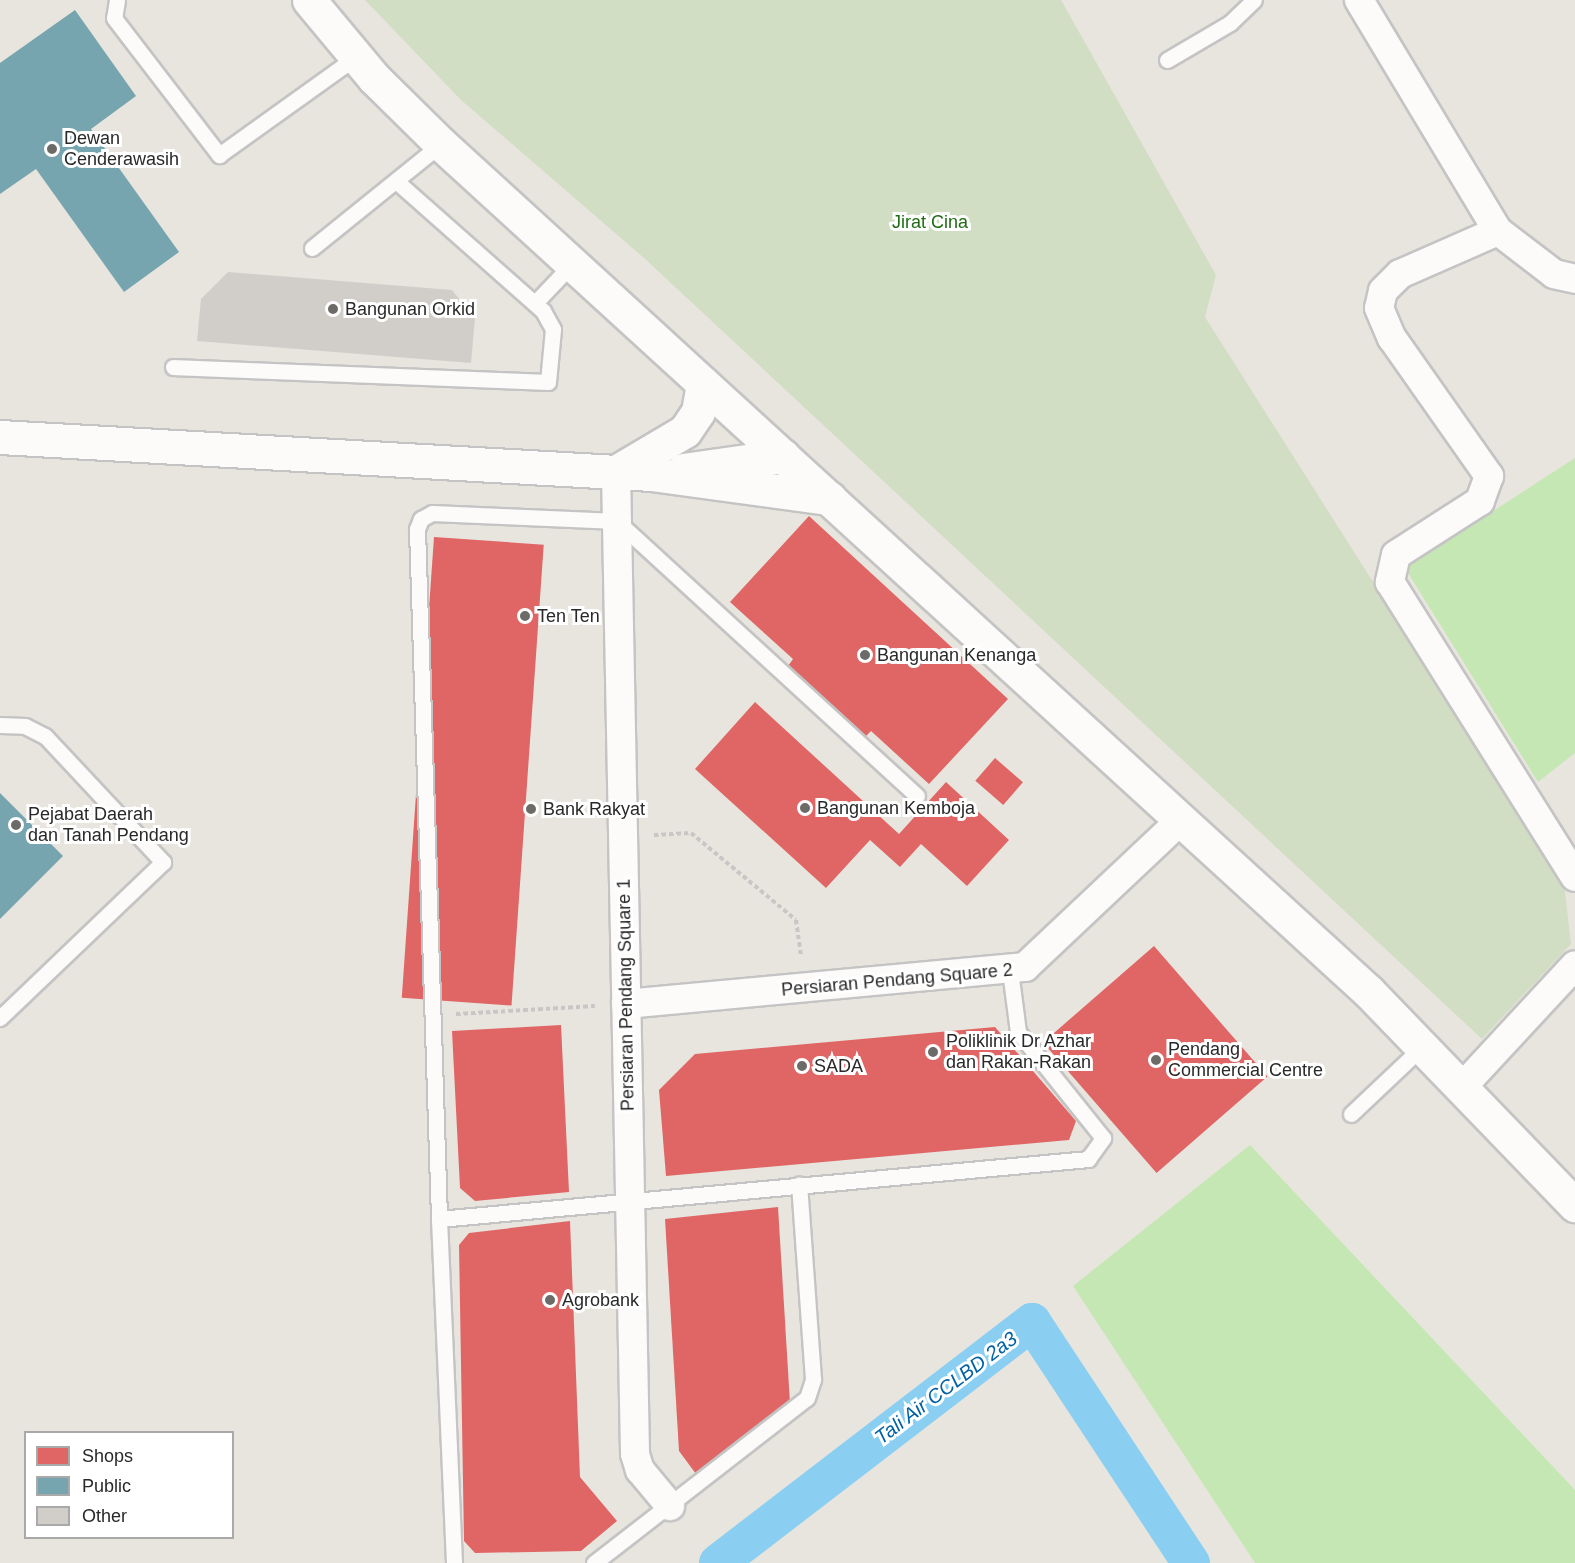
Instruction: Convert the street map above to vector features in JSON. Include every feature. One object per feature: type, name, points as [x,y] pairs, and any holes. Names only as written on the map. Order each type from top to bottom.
[{"type":"street","points":[[309,0],[356,57],[441,144],[1424,1045],[1575,1205]]},
{"type":"street","points":[[1359,0],[1498,231],[1554,274],[1575,279]]},
{"type":"street","points":[[1498,231],[1400,274],[1383,291],[1379,308],[1392,338],[1489,476],[1480,501],[1396,555],[1390,582],[1575,877]]},
{"type":"street","points":[[616,472],[685,431],[698,412],[703,383]]},
{"type":"street","points":[[0,437],[651,474],[829,498]]},
{"type":"street","points":[[651,474],[783,456]]},
{"type":"street","name":"Persiaran Pendang Square 1","points":[[616,472],[635,1454],[640,1470],[670,1506]]},
{"type":"street","name":"Persiaran Pendang Square 2","points":[[626,1004],[1010,970],[1040,958],[1181,820]]},
{"type":"street","points":[[1464,1085],[1575,965]]},
{"type":"lane","points":[[117,0],[114,18],[219,156],[356,57]]},
{"type":"lane","points":[[1167,60],[1230,23],[1254,0]]},
{"type":"lane","points":[[312,248],[441,144]]},
{"type":"lane","points":[[173,367],[543,385],[553,372],[553,329],[535,303],[396,181]]},
{"type":"lane","points":[[535,303],[573,264]]},
{"type":"lane","points":[[454,1563],[439,1219],[418,524],[432,513],[617,521],[917,796]]},
{"type":"lane","points":[[0,725],[25,726],[45,736],[163,862],[0,1018]]},
{"type":"lane","points":[[439,1219],[1095,1155],[1102,1147],[1100,1130],[1018,1032],[1010,970]]},
{"type":"lane","points":[[1351,1114],[1424,1045]]},
{"type":"lane","points":[[594,1563],[793,1414],[811,1389],[799,1185]]},
{"type":"path","points":[[623,836],[691,833],[796,921],[806,988]]},
{"type":"path","points":[[432,1015],[626,1004]]},
{"type":"green space","name":"Jirat Cina","points":[[365,0],[1061,0],[1216,275],[1205,317],[1564,883],[1571,944],[1482,1039],[644,258],[461,100]]},
{"type":"green space","points":[[1575,458],[1575,753],[1538,782],[1405,568]]},
{"type":"green space","points":[[1250,1145],[1575,1490],[1575,1563],[1255,1563],[1073,1286]]},
{"type":"building: Shops","points":[[809,516],[1008,699],[929,784],[871,731],[865,737],[788,666],[793,659],[730,602]]},
{"type":"building: Shops","points":[[434,537],[544,545],[512,1006],[402,998]]},
{"type":"building: Shops","name":"Bangunan Kemboja","points":[[755,702],[899,834],[946,782],[1009,840],[967,886],[921,844],[900,867],[870,840],[826,888],[695,769]]},
{"type":"building: Shops","points":[[995,758],[1023,782],[1003,805],[975,781]]},
{"type":"building: Shops","name":"Pendang Commercial Centre","points":[[1154,946],[1267,1077],[1157,1173],[1043,1042]]},
{"type":"building: Shops","points":[[561,1025],[569,1192],[475,1201],[460,1188],[452,1031]]},
{"type":"building: Shops","points":[[995,1027],[1076,1121],[1069,1140],[666,1176],[659,1090],[695,1054]]},
{"type":"building: Shops","points":[[778,1207],[790,1403],[696,1474],[679,1451],[665,1219]]},
{"type":"building: Shops","points":[[570,1221],[580,1477],[617,1521],[581,1551],[475,1553],[464,1541],[459,1245],[469,1233]]},
{"type":"building: Public","name":"Dewan Cenderawasih","points":[[75,10],[136,96],[91,129],[179,252],[124,292],[36,169],[0,194],[0,63]]},
{"type":"building: Public","name":"Pejabat Daerah dan Tanah Pendang","points":[[0,793],[63,856],[0,919]]},
{"type":"building: Other","name":"Bangunan Orkid","points":[[228,272],[452,290],[475,318],[471,363],[197,341],[201,299]]},
{"type":"waterway","name":"Tali Air CCLBD 2a3","points":[[718,1563],[1032,1322],[1191,1563]]},
{"type":"place","name":"Dewan Cenderawasih","points":[[52,149]]},
{"type":"place","name":"Bangunan Orkid","points":[[333,309]]},
{"type":"place","name":"Ten Ten","points":[[525,616]]},
{"type":"place","name":"Bangunan Kenanga","points":[[865,655]]},
{"type":"place","name":"Bangunan Kemboja","points":[[805,808]]},
{"type":"place","name":"Bank Rakyat","points":[[531,809]]},
{"type":"place","name":"Pejabat Daerah dan Tanah Pendang","points":[[16,825]]},
{"type":"place","name":"Poliklinik Dr Azhar dan Rakan-Rakan","points":[[933,1052]]},
{"type":"place","name":"Pendang Commercial Centre","points":[[1156,1060]]},
{"type":"place","name":"SADA","points":[[802,1066]]},
{"type":"place","name":"Agrobank","points":[[550,1300]]}]
